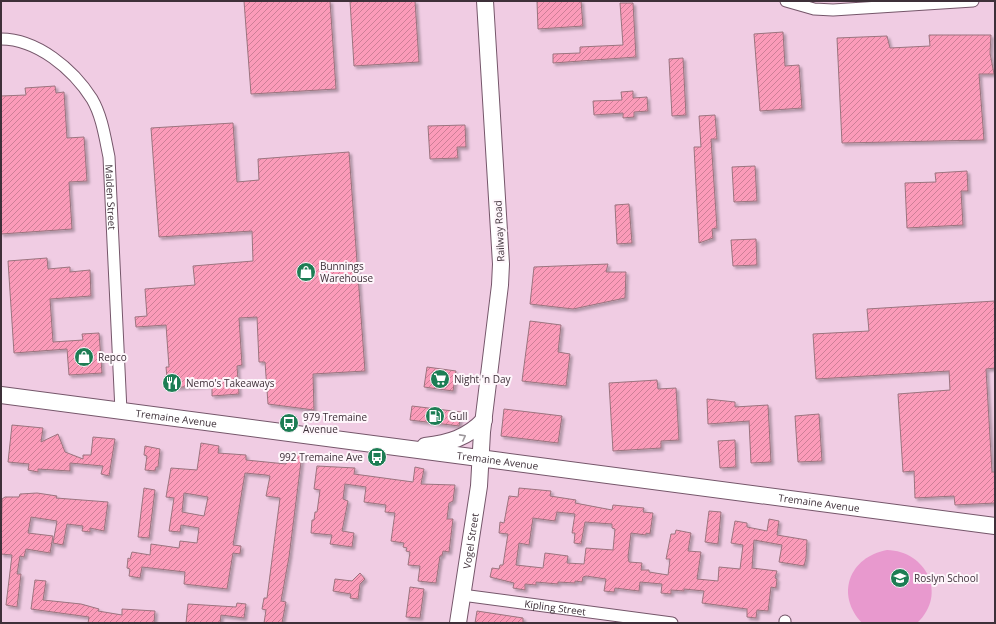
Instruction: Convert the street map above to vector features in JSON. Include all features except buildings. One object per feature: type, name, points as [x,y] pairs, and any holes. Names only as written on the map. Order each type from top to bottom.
[{"type":"main road","name":"Railway Road","points":[[481,460],[484,420],[500,303],[501,264],[485,1]]},
{"type":"main road","name":"Tremaine Avenue","points":[[1,395],[411,449],[481,460],[995,526]]},
{"type":"main road","points":[[411,449],[457,440],[474,429],[484,420]]},
{"type":"main road","name":"Vogel Street","points":[[458,623],[479,486],[481,460]]},
{"type":"street","points":[[786,1],[814,9],[833,10],[973,1]]},
{"type":"street","name":"Malden Street","points":[[1,39],[14,39],[43,51],[69,71],[92,99],[103,129],[109,157],[121,411]]},
{"type":"street","name":"Kipling Street","points":[[462,596],[672,623]]},
{"type":"shaded area","points":[[887,550],[901,552],[912,558],[922,566],[928,576],[931,587],[931,600],[926,612],[917,623],[862,623],[854,612],[849,601],[848,589],[850,579],[855,569],[863,560],[874,554]]},
{"type":"place","name":"Bunnings Warehouse","points":[[306,272]]},
{"type":"place","name":"Repco","points":[[84,357]]},
{"type":"place","name":"Night 'n Day","points":[[440,379]]},
{"type":"place","name":"Nemo's Takeaways","points":[[172,383]]},
{"type":"place","name":"Gull","points":[[435,416]]},
{"type":"place","name":"979 Tremaine Avenue","points":[[289,423]]},
{"type":"place","name":"992 Tremaine Ave","points":[[377,457]]},
{"type":"place","name":"Roslyn School","points":[[900,578]]}]
